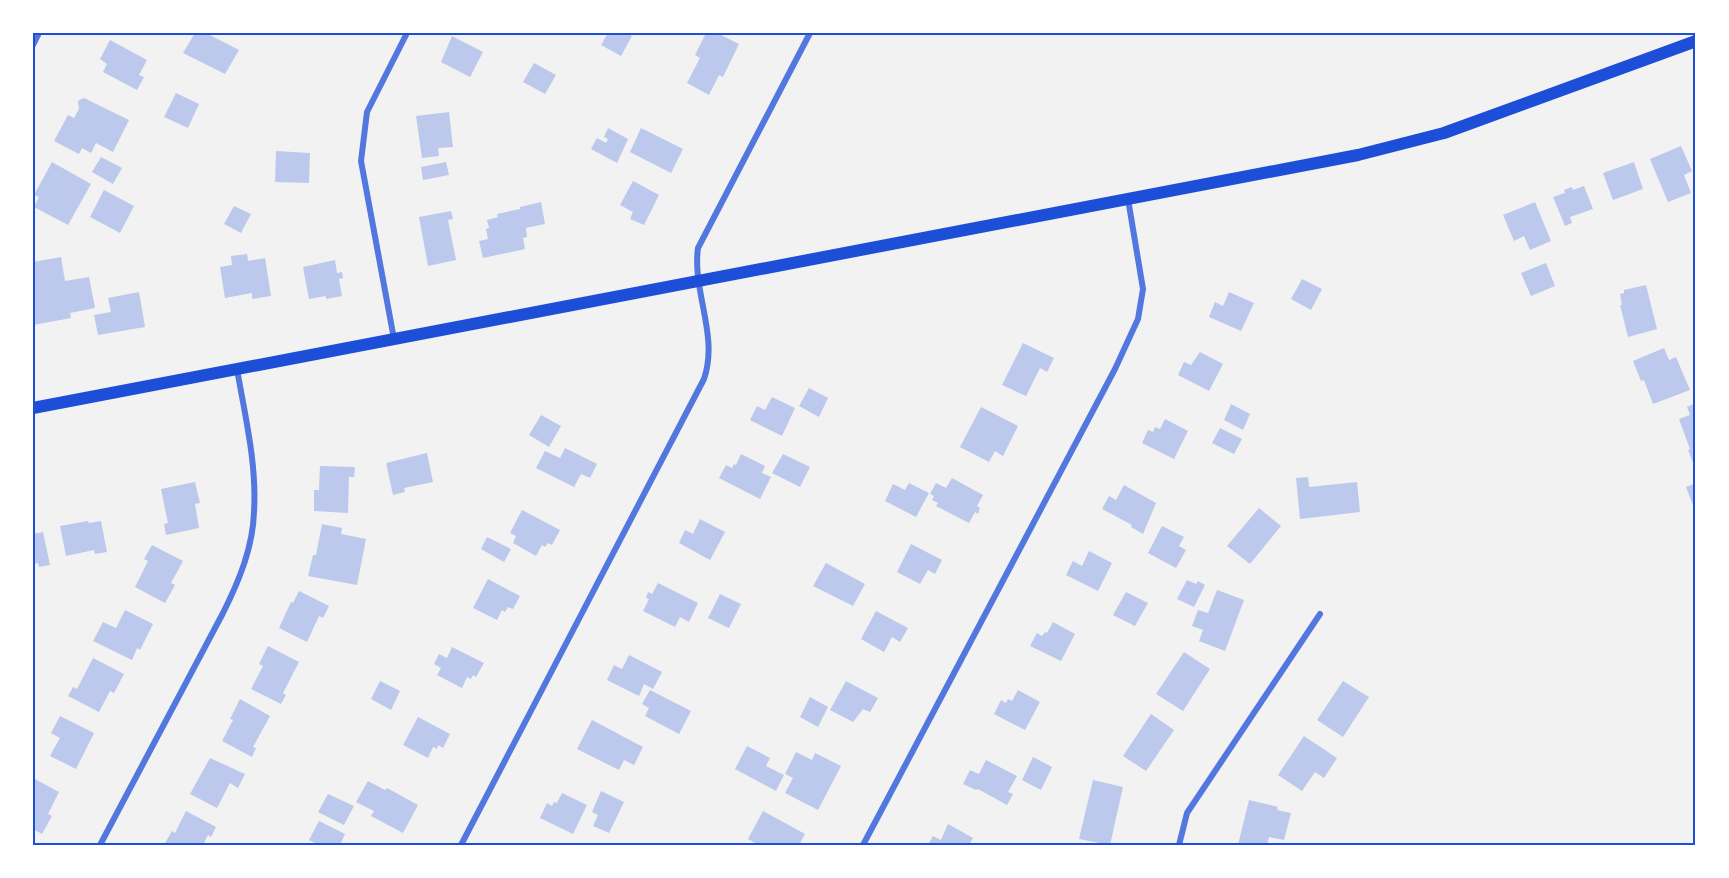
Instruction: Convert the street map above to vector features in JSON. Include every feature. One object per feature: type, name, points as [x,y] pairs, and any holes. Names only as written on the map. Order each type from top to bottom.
[{"type":"main road","points":[[33,408],[1358,155],[1444,133],[1696,41]]},
{"type":"street","points":[[33,45],[39,33]]},
{"type":"street","points":[[394,339],[361,161],[367,112],[406,33]]},
{"type":"street","points":[[461,845],[704,379],[709,357],[709,342],[697,258],[701,239],[810,33]]},
{"type":"street","points":[[863,845],[1109,380],[1138,319],[1143,289],[1128,199]]},
{"type":"street","points":[[100,845],[239,581],[254,514],[255,481],[237,368]]},
{"type":"street","points":[[1179,845],[1187,813],[1320,614]]},
{"type":"building","points":[[195,33],[206,33],[239,50],[225,74],[183,53]]},
{"type":"building","points":[[608,33],[626,33],[632,36],[621,56],[601,45]]},
{"type":"building","points":[[706,33],[717,33],[739,44],[723,77],[719,75],[709,95],[687,83],[700,58],[695,55]]},
{"type":"building","points":[[452,36],[483,52],[470,77],[441,62]]},
{"type":"building","points":[[110,40],[147,60],[139,75],[144,77],[137,90],[103,72],[107,64],[100,59]]},
{"type":"building","points":[[534,63],[556,75],[545,94],[523,82]]},
{"type":"building","points":[[176,93],[199,104],[188,128],[164,117]]},
{"type":"building","points":[[84,98],[129,120],[113,152],[96,143],[91,153],[82,148],[79,154],[54,141],[68,115],[74,118],[79,109],[79,100]]},
{"type":"building","points":[[449,112],[453,147],[438,148],[439,156],[422,158],[416,116]]},
{"type":"building","points":[[608,128],[628,139],[617,163],[591,149],[597,138],[606,143],[608,139],[604,137]]},
{"type":"building","points":[[641,128],[683,149],[671,173],[630,152]]},
{"type":"building","points":[[1681,146],[1692,171],[1684,175],[1691,193],[1668,202],[1650,159]]},
{"type":"building","points":[[276,151],[310,153],[309,183],[275,182]]},
{"type":"building","points":[[101,157],[122,168],[113,184],[92,172]]},
{"type":"building","points":[[52,162],[91,184],[68,225],[34,207],[39,197],[34,195]]},
{"type":"building","points":[[446,162],[449,175],[423,180],[421,167]]},
{"type":"building","points":[[1634,162],[1643,189],[1613,200],[1603,173]]},
{"type":"building","points":[[633,181],[659,195],[644,225],[630,219],[633,212],[620,205]]},
{"type":"building","points":[[1584,186],[1593,209],[1570,217],[1572,223],[1565,226],[1553,197],[1565,193],[1564,190],[1572,187],[1573,190]]},
{"type":"building","points":[[104,190],[134,206],[120,233],[90,217]]},
{"type":"building","points":[[541,202],[545,224],[526,228],[527,237],[523,238],[525,249],[483,258],[479,241],[488,239],[487,220],[498,217],[497,214]]},
{"type":"building","points":[[1535,202],[1551,241],[1530,250],[1524,236],[1514,241],[1503,215]]},
{"type":"building","points":[[234,206],[251,214],[241,233],[224,224]]},
{"type":"building","points":[[451,211],[453,219],[448,220],[456,260],[428,266],[419,217]]},
{"type":"building","points":[[247,254],[248,261],[265,258],[271,296],[252,299],[252,293],[225,298],[220,267],[232,265],[231,256]]},
{"type":"building","points":[[61,257],[65,281],[89,277],[95,308],[70,313],[71,318],[33,325],[33,262]]},
{"type":"building","points":[[335,260],[337,273],[342,272],[343,278],[339,279],[342,296],[309,299],[303,267]]},
{"type":"building","points":[[1546,263],[1555,286],[1531,296],[1521,273]]},
{"type":"building","points":[[1302,279],[1322,289],[1311,310],[1291,299]]},
{"type":"building","points":[[1646,285],[1657,329],[1628,337],[1620,305],[1622,305],[1620,294],[1624,293],[1624,290]]},
{"type":"building","points":[[139,292],[145,327],[98,335],[94,315],[111,312],[108,298]]},
{"type":"building","points":[[1229,292],[1254,303],[1241,331],[1209,317],[1215,302],[1223,306]]},
{"type":"building","points":[[1023,343],[1054,358],[1047,372],[1040,368],[1026,396],[1002,385]]},
{"type":"building","points":[[1664,348],[1669,360],[1676,357],[1690,390],[1653,404],[1644,380],[1641,381],[1633,361]]},
{"type":"building","points":[[1200,352],[1223,364],[1209,391],[1178,375],[1184,362],[1191,365]]},
{"type":"building","points":[[809,388],[828,398],[819,417],[799,406]]},
{"type":"building","points":[[772,397],[795,408],[782,436],[750,420],[757,406],[765,410]]},
{"type":"building","points":[[1696,403],[1696,464],[1694,465],[1679,419],[1690,415],[1687,407]]},
{"type":"building","points":[[1231,404],[1250,414],[1243,430],[1224,420]]},
{"type":"building","points":[[981,407],[1018,426],[1003,456],[995,451],[989,462],[960,447]]},
{"type":"building","points":[[541,415],[561,426],[549,447],[529,435]]},
{"type":"building","points":[[1165,419],[1188,431],[1174,459],[1142,443],[1148,430],[1153,432],[1155,427],[1160,429]]},
{"type":"building","points":[[1220,428],[1242,439],[1234,454],[1212,443]]},
{"type":"building","points":[[565,448],[597,464],[590,478],[581,474],[574,487],[536,468],[545,451],[560,458]]},
{"type":"building","points":[[427,453],[433,482],[404,488],[405,492],[393,495],[386,463]]},
{"type":"building","points":[[741,454],[765,466],[762,473],[771,477],[760,499],[719,478],[726,465],[732,468],[734,464],[736,465]]},
{"type":"building","points":[[783,454],[810,467],[800,487],[772,473]]},
{"type":"building","points":[[320,466],[355,467],[354,477],[349,477],[348,513],[314,511],[314,490],[319,490]]},
{"type":"building","points":[[1308,477],[1309,487],[1357,482],[1360,512],[1300,519],[1296,478]]},
{"type":"building","points":[[952,478],[983,495],[977,506],[980,508],[978,514],[975,512],[969,523],[936,506],[938,503],[932,500],[934,496],[930,494],[936,483],[946,488]]},
{"type":"building","points":[[195,482],[200,503],[195,504],[199,528],[166,535],[164,524],[168,523],[161,489]]},
{"type":"building","points":[[909,483],[929,493],[916,517],[885,501],[893,484],[905,490]]},
{"type":"building","points":[[1696,483],[1696,513],[1686,487]]},
{"type":"building","points":[[1124,485],[1156,503],[1143,534],[1131,527],[1132,525],[1102,509],[1109,496],[1116,500]]},
{"type":"building","points":[[1259,508],[1281,526],[1250,564],[1227,546]]},
{"type":"building","points":[[522,510],[560,530],[552,545],[548,543],[545,547],[542,545],[536,556],[513,543],[516,536],[510,533]]},
{"type":"building","points":[[700,519],[725,532],[710,560],[679,543],[685,530],[693,534]]},
{"type":"building","points":[[88,521],[89,523],[101,521],[107,552],[95,554],[94,550],[66,556],[60,526]]},
{"type":"building","points":[[322,524],[342,528],[341,534],[366,539],[357,585],[308,576],[313,555],[316,555]]},
{"type":"building","points":[[1162,526],[1184,537],[1179,546],[1186,550],[1176,568],[1148,553]]},
{"type":"building","points":[[43,532],[50,565],[39,567],[38,563],[33,564],[33,534]]},
{"type":"building","points":[[487,537],[511,549],[504,562],[481,549]]},
{"type":"building","points":[[911,544],[942,560],[935,574],[928,570],[920,584],[897,572]]},
{"type":"building","points":[[152,545],[183,561],[171,583],[175,585],[165,603],[135,587],[148,561],[144,559]]},
{"type":"building","points":[[1089,551],[1112,563],[1098,591],[1066,575],[1073,561],[1082,566]]},
{"type":"building","points":[[826,563],[865,584],[853,606],[813,586]]},
{"type":"building","points":[[488,579],[520,596],[513,609],[508,607],[505,612],[502,610],[497,620],[473,608]]},
{"type":"building","points":[[1187,580],[1196,584],[1198,581],[1205,585],[1194,607],[1177,599]]},
{"type":"building","points":[[658,583],[698,603],[689,622],[680,617],[675,627],[643,611],[649,599],[646,598],[648,592],[652,594]]},
{"type":"building","points":[[1217,590],[1244,600],[1225,651],[1199,641],[1203,630],[1192,626],[1198,610],[1208,613]]},
{"type":"building","points":[[299,591],[329,606],[323,618],[319,616],[307,642],[279,628],[291,602],[293,603]]},
{"type":"building","points":[[1126,592],[1148,603],[1135,626],[1113,615]]},
{"type":"building","points":[[720,594],[741,604],[729,628],[708,618]]},
{"type":"building","points":[[125,610],[153,624],[140,650],[137,648],[132,660],[93,641],[103,622],[116,628]]},
{"type":"building","points":[[876,611],[908,628],[900,642],[892,637],[884,652],[861,639]]},
{"type":"building","points":[[1053,622],[1075,634],[1061,661],[1030,646],[1037,633],[1042,636],[1045,632],[1047,633]]},
{"type":"building","points":[[268,646],[299,662],[283,693],[286,695],[281,704],[251,689],[263,666],[259,664]]},
{"type":"building","points":[[452,647],[484,663],[476,677],[473,675],[471,679],[467,677],[462,688],[437,675],[441,668],[434,664],[439,654],[447,658]]},
{"type":"building","points":[[1184,652],[1210,669],[1183,711],[1156,694]]},
{"type":"building","points":[[629,655],[662,672],[653,689],[644,684],[639,696],[607,680],[614,665],[622,669]]},
{"type":"building","points":[[93,658],[124,674],[114,693],[110,691],[99,712],[68,696],[73,687],[77,689]]},
{"type":"building","points":[[380,681],[400,691],[391,710],[371,699]]},
{"type":"building","points":[[846,681],[878,698],[870,712],[863,709],[853,722],[830,710]]},
{"type":"building","points":[[1343,681],[1369,697],[1343,737],[1317,720]]},
{"type":"building","points":[[650,690],[691,711],[679,734],[645,716],[649,708],[642,704]]},
{"type":"building","points":[[1018,690],[1040,702],[1025,730],[994,714],[1001,700],[1006,703],[1008,699],[1012,701]]},
{"type":"building","points":[[810,697],[828,707],[818,727],[800,717]]},
{"type":"building","points":[[240,699],[270,716],[253,747],[256,748],[252,757],[222,741],[233,720],[230,719]]},
{"type":"building","points":[[1151,714],[1174,730],[1146,771],[1123,756]]},
{"type":"building","points":[[60,716],[94,733],[76,769],[50,756],[60,738],[51,733]]},
{"type":"building","points":[[418,717],[450,734],[443,748],[438,745],[437,749],[433,747],[428,758],[403,745]]},
{"type":"building","points":[[592,720],[643,747],[634,765],[624,760],[619,770],[577,749]]},
{"type":"building","points":[[1304,736],[1337,758],[1324,778],[1315,772],[1302,791],[1278,775]]},
{"type":"building","points":[[747,746],[770,758],[766,766],[784,775],[776,791],[735,769]]},
{"type":"building","points":[[796,752],[812,760],[815,753],[841,766],[818,810],[785,793],[793,778],[785,774]]},
{"type":"building","points":[[1033,757],[1052,767],[1041,790],[1022,780]]},
{"type":"building","points":[[210,758],[245,774],[238,788],[230,783],[217,808],[190,794]]},
{"type":"building","points":[[986,760],[1017,776],[1008,792],[1013,794],[1007,805],[978,789],[963,784],[970,770],[979,774]]},
{"type":"building","points":[[33,778],[59,792],[48,814],[52,816],[42,834],[33,829]]},
{"type":"building","points":[[1093,780],[1123,787],[1110,845],[1079,839]]},
{"type":"building","points":[[368,781],[385,790],[387,788],[418,805],[403,833],[371,816],[374,811],[356,802]]},
{"type":"building","points":[[601,791],[624,802],[609,833],[593,826],[598,815],[592,812]]},
{"type":"building","points":[[562,793],[587,805],[573,834],[540,818],[547,803],[552,806],[554,802],[557,803]]},
{"type":"building","points":[[328,794],[354,806],[344,825],[318,812]]},
{"type":"building","points":[[1249,800],[1278,807],[1277,810],[1291,813],[1284,840],[1269,837],[1267,845],[1238,845]]},
{"type":"building","points":[[186,811],[216,827],[211,837],[208,835],[203,845],[164,845],[172,831],[175,833]]},
{"type":"building","points":[[763,811],[805,834],[799,845],[759,845],[748,839]]},
{"type":"building","points":[[319,821],[345,834],[340,845],[319,845],[309,840]]},
{"type":"building","points":[[948,824],[973,838],[969,845],[928,845],[933,836],[941,840]]}]
